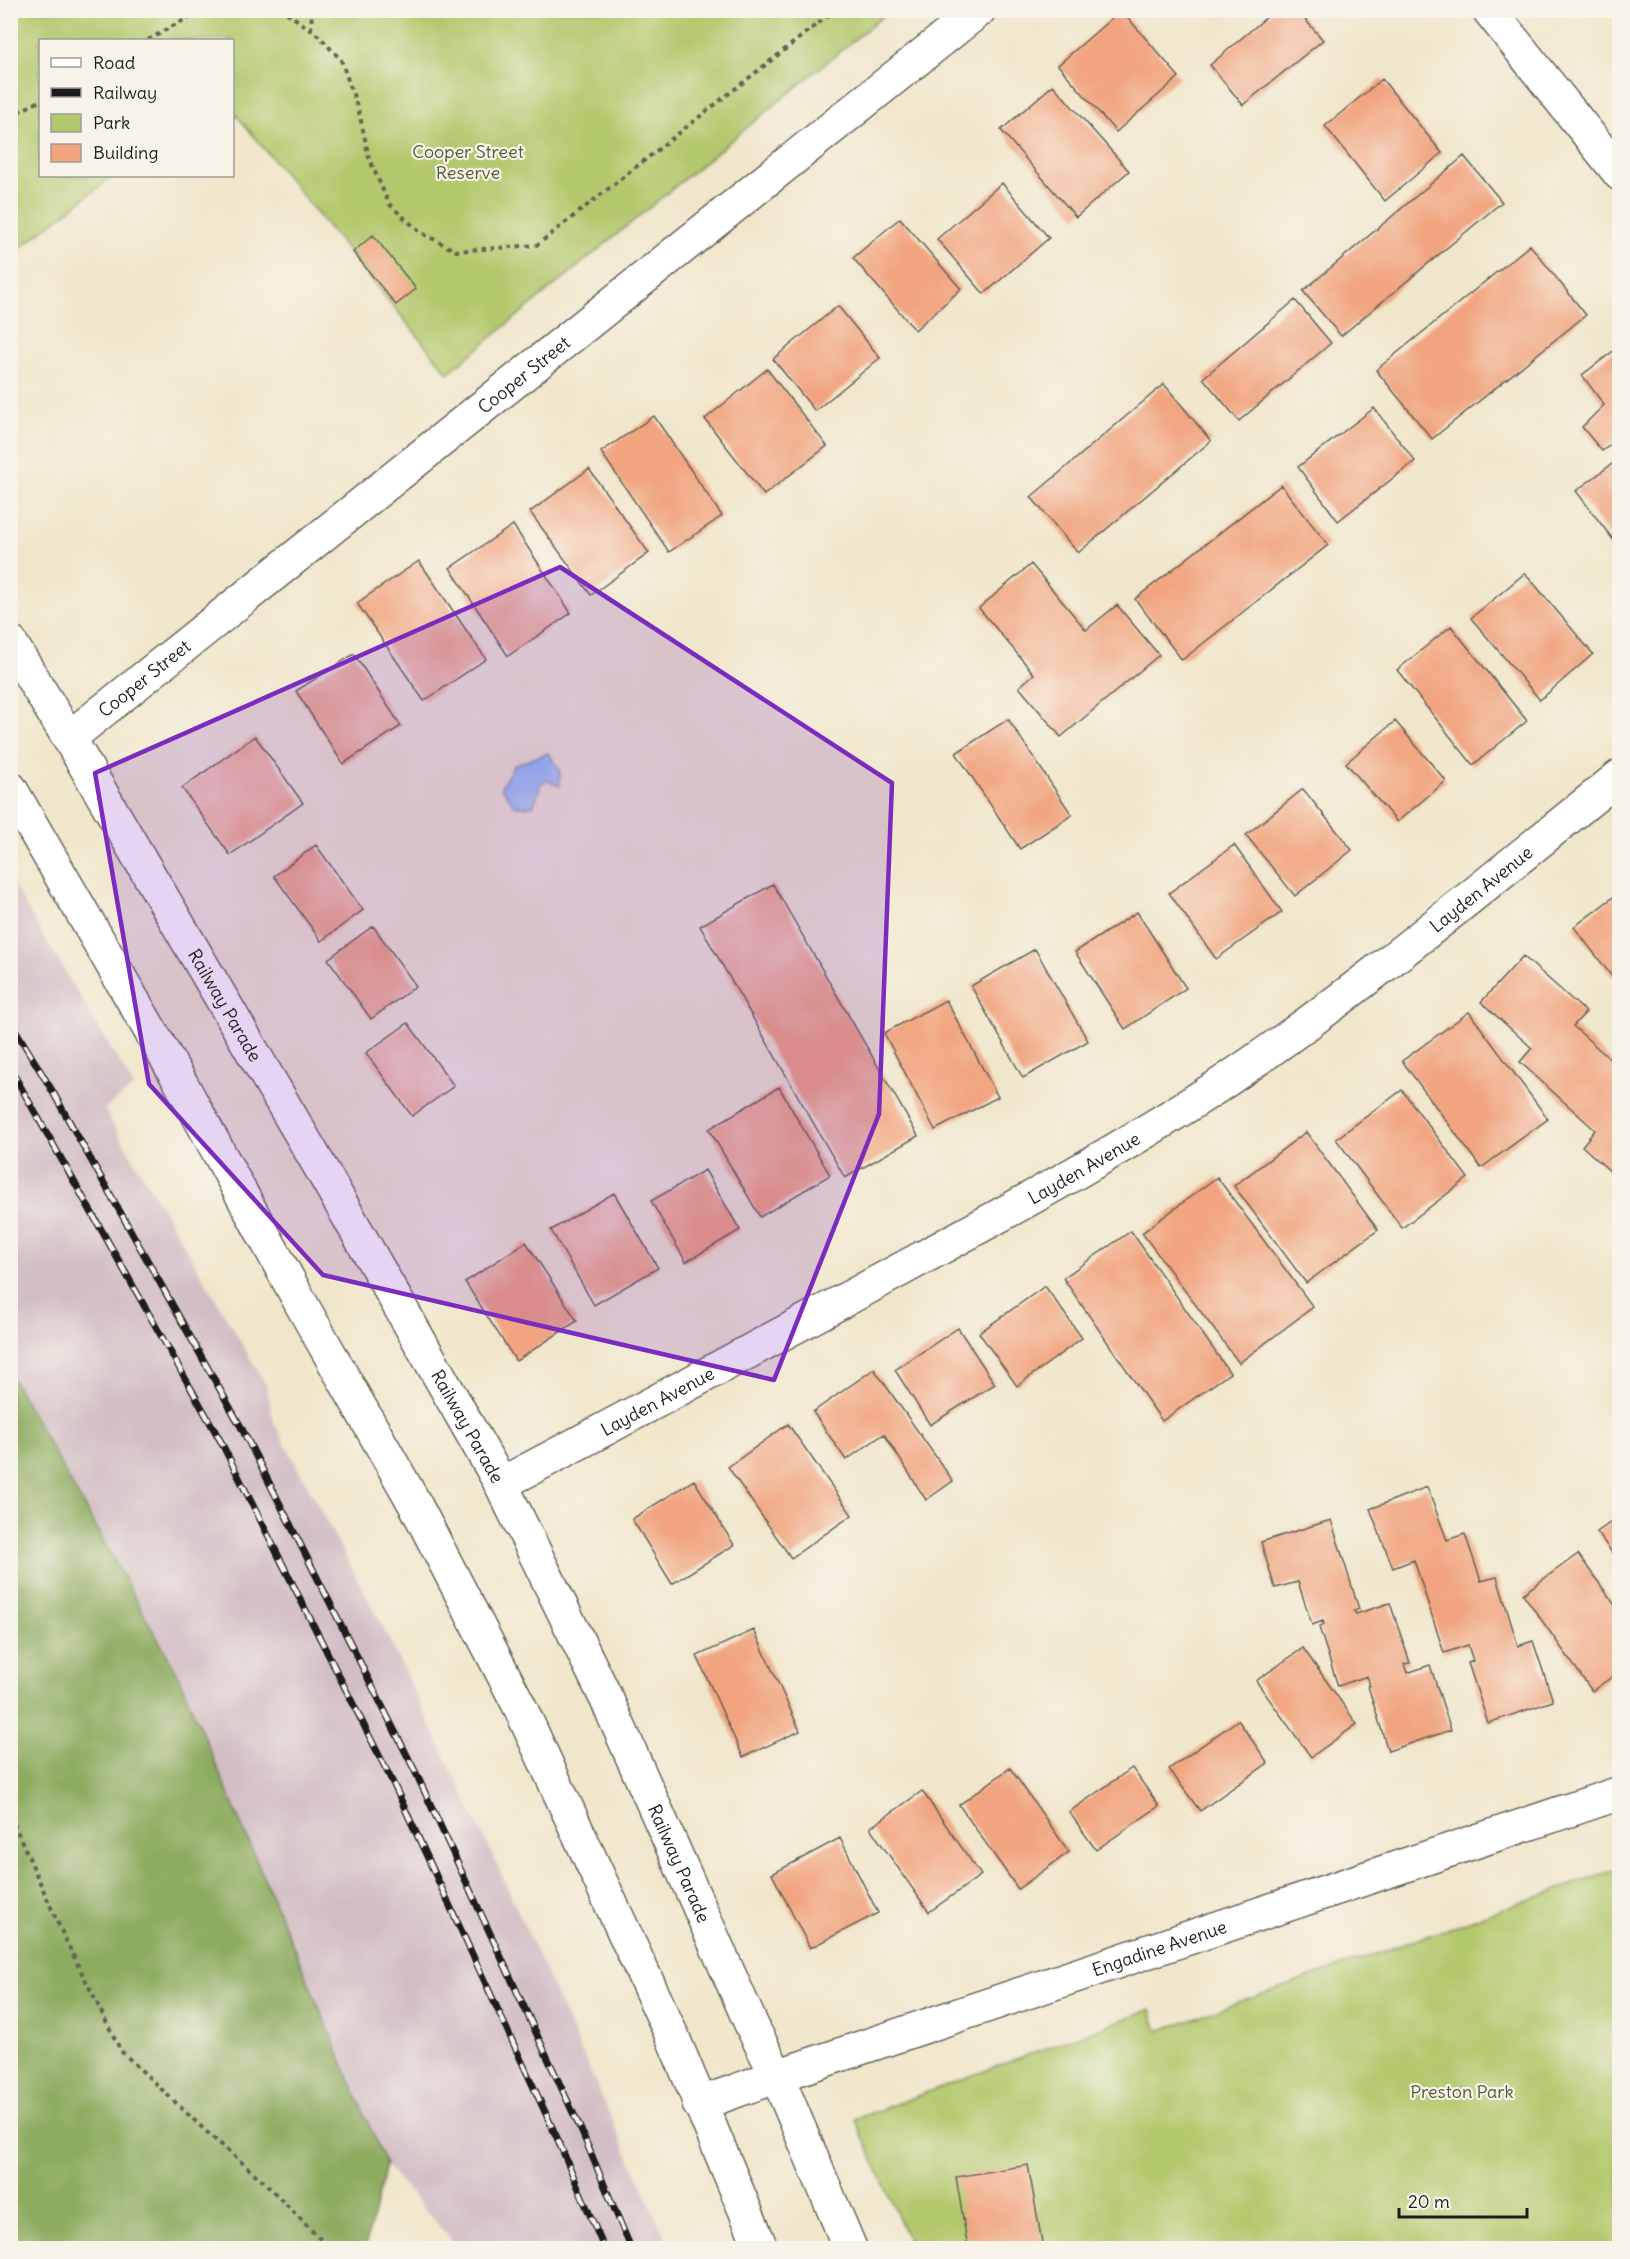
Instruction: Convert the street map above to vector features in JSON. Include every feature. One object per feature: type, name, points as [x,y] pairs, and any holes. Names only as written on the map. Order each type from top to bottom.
[{"type":"main road","name":"Cooper Street","points":[[69,738],[979,10]]},
{"type":"main road","points":[[1489,10],[1620,174]]},
{"type":"main road","name":"Railway Parade","points":[[10,642],[69,738],[319,1165],[501,1484],[606,1700],[752,2026],[777,2076],[850,2248]]},
{"type":"main road","name":"Layden Avenue","points":[[501,1484],[982,1226],[1217,1086],[1297,1031],[1399,953],[1620,776]]},
{"type":"main road","points":[[10,788],[182,1085],[427,1527],[520,1707],[668,2027],[761,2248]]},
{"type":"main road","name":"Engadine Avenue","points":[[699,2104],[1620,1793]]},
{"type":"path","points":[[150,39],[189,17],[223,10]]},
{"type":"path","points":[[278,10],[286,12],[311,30],[341,60],[359,112],[369,158],[389,204],[420,232],[456,250],[537,244],[835,10]]},
{"type":"path","points":[[311,30],[312,10]]},
{"type":"path","points":[[10,116],[39,102]]},
{"type":"path","points":[[10,1815],[65,1939],[121,2051],[210,2135],[263,2181],[329,2248]]},
{"type":"highlighted area","points":[[560,567],[892,783],[879,1114],[774,1380],[323,1275],[149,1084],[95,773]]},
{"type":"shaded area","points":[[10,880],[134,1087],[104,1109],[266,1385],[274,1423],[380,1621],[494,1858],[670,2248],[458,2248],[386,2165],[178,1673],[11,1374]]},
{"type":"green space","name":"Cooper Street Reserve","points":[[11,11],[889,11],[448,373],[234,112],[234,39],[39,39],[39,177],[112,177],[11,255]]},
{"type":"green space","points":[[10,1374],[177,1673],[386,2165],[365,2248],[11,2248]]},
{"type":"green space","name":"Preston Park","points":[[1619,1868],[1619,2248],[912,2248],[855,2119],[1151,2009],[1158,2031]]},
{"type":"water","points":[[548,753],[560,770],[560,786],[547,781],[541,783],[534,805],[526,807],[514,805],[501,787],[514,765]]},
{"type":"building","points":[[1121,10],[1179,77],[1116,132],[1058,65]]},
{"type":"building","points":[[1275,10],[1297,10],[1323,40],[1243,105],[1210,65]]},
{"type":"building","points":[[1382,79],[1442,153],[1385,201],[1325,126]]},
{"type":"building","points":[[1053,85],[1129,171],[1076,217],[1001,130]]},
{"type":"building","points":[[1464,156],[1502,202],[1341,336],[1303,291]]},
{"type":"building","points":[[1002,183],[1049,238],[984,294],[937,239]]},
{"type":"building","points":[[900,218],[961,289],[915,330],[853,258]]},
{"type":"building","points":[[373,235],[416,289],[396,305],[353,252]]},
{"type":"building","points":[[1530,245],[1586,315],[1432,439],[1376,370]]},
{"type":"building","points":[[1295,300],[1331,343],[1239,421],[1203,378]]},
{"type":"building","points":[[838,306],[880,358],[815,411],[773,359]]},
{"type":"building","points":[[1620,346],[1620,438],[1602,451],[1582,427],[1604,405],[1582,375]]},
{"type":"building","points":[[767,369],[827,446],[764,495],[705,419]]},
{"type":"building","points":[[1164,384],[1211,441],[1078,553],[1031,497]]},
{"type":"building","points":[[1374,408],[1415,461],[1338,521],[1298,467]]},
{"type":"building","points":[[654,416],[722,516],[669,552],[601,452]]},
{"type":"building","points":[[1620,458],[1620,545],[1618,546],[1576,491]]},
{"type":"building","points":[[589,469],[649,553],[591,595],[530,512]]},
{"type":"building","points":[[1281,485],[1328,545],[1182,660],[1135,599]]},
{"type":"building","points":[[513,525],[571,613],[508,656],[450,568]]},
{"type":"building","points":[[419,561],[486,659],[424,701],[357,603]]},
{"type":"building","points":[[1031,564],[1086,630],[1117,605],[1159,655],[1061,737],[1019,687],[1034,674],[979,608]]},
{"type":"building","points":[[1525,573],[1593,654],[1540,700],[1471,618]]},
{"type":"building","points":[[1451,626],[1527,721],[1473,765],[1397,670]]},
{"type":"building","points":[[354,654],[401,726],[343,764],[296,691]]},
{"type":"building","points":[[1008,719],[1072,815],[1020,849],[956,753]]},
{"type":"building","points":[[1395,721],[1446,781],[1397,822],[1346,763]]},
{"type":"building","points":[[255,736],[303,803],[230,855],[182,788]]},
{"type":"building","points":[[1303,789],[1352,850],[1295,896],[1246,835]]},
{"type":"building","points":[[316,845],[363,910],[321,941],[274,876]]},
{"type":"building","points":[[1234,845],[1282,912],[1216,959],[1169,893]]},
{"type":"building","points":[[773,884],[918,1136],[845,1178],[700,926]]},
{"type":"building","points":[[1620,892],[1620,973],[1613,978],[1574,927]]},
{"type":"building","points":[[1137,912],[1186,988],[1125,1029],[1075,952]]},
{"type":"building","points":[[373,926],[416,986],[371,1019],[328,959]]},
{"type":"building","points":[[1035,949],[1088,1041],[1023,1078],[971,986]]},
{"type":"building","points":[[1523,956],[1586,1012],[1573,1026],[1620,1068],[1620,1180],[1582,1146],[1595,1130],[1520,1062],[1532,1048],[1481,1002]]},
{"type":"building","points":[[946,1000],[998,1097],[935,1130],[884,1033]]},
{"type":"building","points":[[1469,1012],[1548,1119],[1481,1168],[1402,1061]]},
{"type":"building","points":[[408,1023],[454,1086],[412,1116],[366,1053]]},
{"type":"building","points":[[779,1087],[830,1175],[760,1217],[709,1129]]},
{"type":"building","points":[[1402,1090],[1468,1178],[1402,1228],[1336,1139]]},
{"type":"building","points":[[1306,1132],[1378,1230],[1306,1283],[1234,1186]]},
{"type":"building","points":[[705,1170],[740,1230],[686,1262],[651,1201]]},
{"type":"building","points":[[1217,1177],[1313,1307],[1239,1363],[1142,1233]]},
{"type":"building","points":[[614,1193],[658,1268],[594,1305],[551,1230]]},
{"type":"building","points":[[1131,1231],[1230,1373],[1162,1421],[1063,1278]]},
{"type":"building","points":[[526,1242],[577,1321],[516,1361],[465,1282]]},
{"type":"building","points":[[1045,1286],[1082,1338],[1017,1386],[979,1333]]},
{"type":"building","points":[[958,1328],[995,1384],[930,1425],[895,1370]]},
{"type":"building","points":[[874,1369],[953,1481],[926,1500],[884,1434],[846,1460],[813,1412]]},
{"type":"building","points":[[788,1424],[852,1515],[791,1558],[728,1467]]},
{"type":"building","points":[[694,1480],[734,1545],[672,1584],[632,1519]]},
{"type":"building","points":[[1427,1487],[1447,1540],[1465,1534],[1481,1581],[1497,1577],[1518,1646],[1533,1641],[1553,1701],[1488,1723],[1468,1663],[1473,1661],[1468,1645],[1444,1653],[1414,1560],[1393,1568],[1370,1509]]},
{"type":"building","points":[[1620,1516],[1620,1564],[1597,1532]]},
{"type":"building","points":[[1331,1520],[1359,1609],[1354,1611],[1356,1614],[1390,1603],[1410,1663],[1404,1664],[1407,1673],[1430,1665],[1451,1730],[1388,1751],[1367,1676],[1338,1686],[1319,1627],[1324,1624],[1323,1621],[1312,1625],[1298,1582],[1275,1588],[1261,1542]]},
{"type":"building","points":[[1578,1554],[1620,1612],[1620,1671],[1592,1691],[1523,1594]]},
{"type":"building","points":[[754,1630],[800,1731],[743,1757],[697,1656]]},
{"type":"building","points":[[1303,1648],[1357,1724],[1311,1757],[1256,1681]]},
{"type":"building","points":[[1238,1720],[1268,1763],[1200,1811],[1169,1769]]},
{"type":"building","points":[[1010,1768],[1069,1852],[1018,1889],[959,1805]]},
{"type":"building","points":[[1132,1768],[1159,1806],[1096,1850],[1069,1812]]},
{"type":"building","points":[[922,1791],[981,1875],[929,1912],[870,1828]]},
{"type":"building","points":[[840,1838],[878,1913],[810,1948],[772,1874]]},
{"type":"building","points":[[1028,2165],[1043,2248],[968,2248],[956,2177]]},
{"type":"railway","points":[[10,1021],[50,1087],[241,1427],[415,1771],[581,2130],[631,2248]]},
{"type":"railway","points":[[10,1068],[220,1440],[394,1785],[558,2140],[604,2248]]}]
